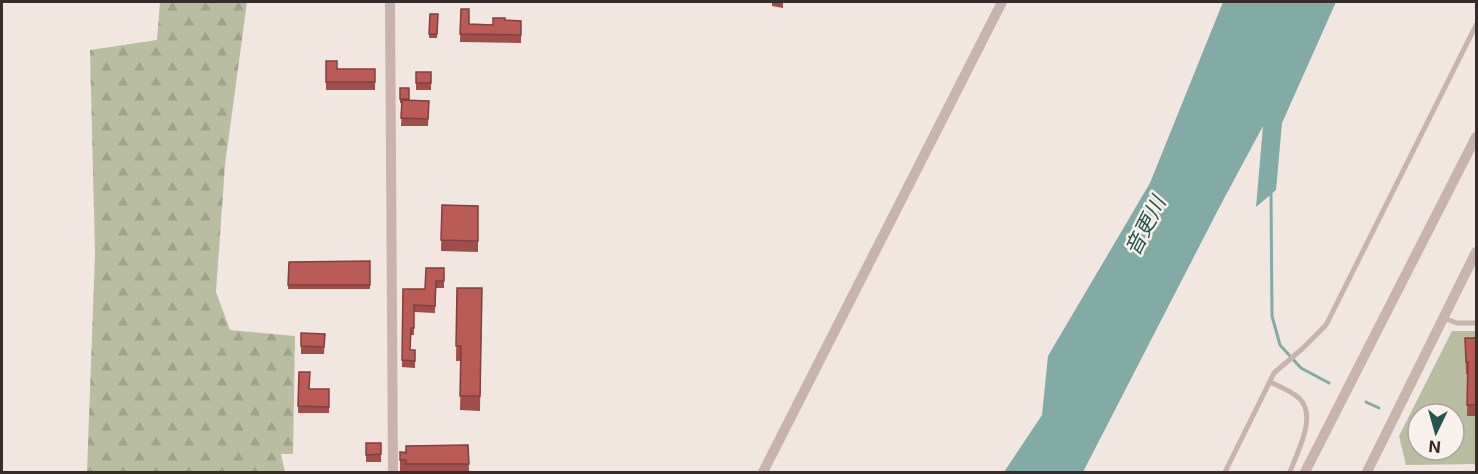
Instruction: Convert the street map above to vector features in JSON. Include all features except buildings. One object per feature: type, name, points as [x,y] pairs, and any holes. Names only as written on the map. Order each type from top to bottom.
[{"type":"street","points":[[390,2],[393,472]]},
{"type":"street","points":[[763,472],[1002,2]]},
{"type":"street","points":[[1305,472],[1476,137]]},
{"type":"street","points":[[1367,472],[1476,252]]},
{"type":"lane","points":[[1225,472],[1274,373],[1326,326],[1476,25]]},
{"type":"lane","points":[[1444,318],[1457,323],[1476,323]]},
{"type":"lane","points":[[1270,382],[1300,399],[1307,411],[1307,424],[1290,472]]},
{"type":"green space","points":[[160,2],[247,2],[225,165],[216,292],[230,330],[295,336],[293,454],[281,454],[285,472],[87,472],[95,254],[90,50],[157,40]]},
{"type":"green space","points":[[1452,331],[1476,331],[1476,464],[1406,465],[1399,436],[1406,422],[1406,462],[1466,462],[1466,402],[1416,402]]},
{"type":"water","name":"音更川","points":[[1223,2],[1336,2],[1282,123],[1276,190],[1256,207],[1263,126],[1083,472],[1004,472],[1042,415],[1048,356],[1150,183]]},
{"type":"waterway","points":[[1271,192],[1272,316],[1280,345],[1301,368],[1329,383]]},
{"type":"waterway","points":[[1366,402],[1379,408]]}]
